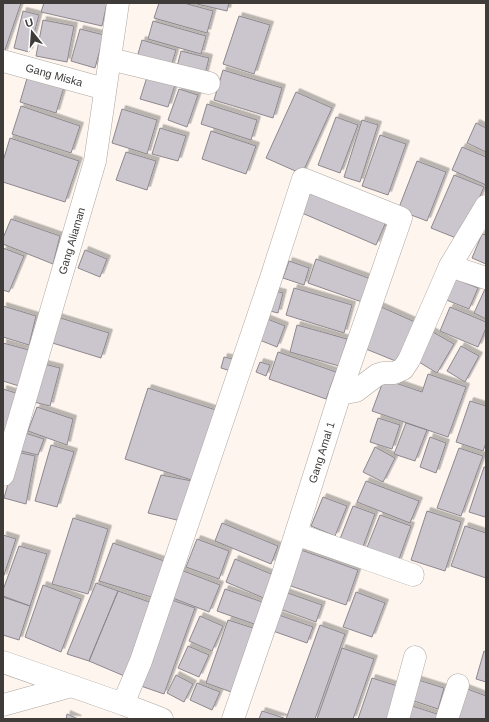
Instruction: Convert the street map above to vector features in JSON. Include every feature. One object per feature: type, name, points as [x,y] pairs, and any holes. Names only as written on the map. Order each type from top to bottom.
[{"type":"street","name":"Gang Aliaman","points":[[3,474],[95,161],[118,3]]},
{"type":"street","points":[[110,59],[209,84]]},
{"type":"street","name":"Gang Miska","points":[[3,60],[105,89]]},
{"type":"street","name":"Gang Amal 1","points":[[123,704],[144,653],[266,293],[303,178],[401,218],[340,394],[338,405],[296,534],[233,719]]},
{"type":"street","points":[[340,394],[356,391],[377,375],[383,373],[394,373],[403,369],[409,360],[450,266],[486,206]]},
{"type":"street","points":[[450,266],[486,278]]},
{"type":"street","points":[[296,534],[413,575]]},
{"type":"street","points":[[398,719],[415,657]]},
{"type":"street","points":[[7,668],[72,686],[123,704],[152,717]]},
{"type":"street","points":[[447,719],[458,684]]},
{"type":"street","points":[[3,705],[72,686]]},
{"type":"building","points":[[3,3],[21,3],[4,53],[3,53]]},
{"type":"building","points":[[44,3],[107,3],[102,26],[41,12]]},
{"type":"building","points":[[159,3],[184,3],[213,11],[207,33],[154,18]]},
{"type":"building","points":[[193,3],[229,3],[227,11]]},
{"type":"building","points":[[23,11],[39,15],[29,52],[14,48]]},
{"type":"building","points":[[239,16],[270,25],[254,74],[223,64]]},
{"type":"building","points":[[43,20],[74,26],[67,62],[36,56]]},
{"type":"building","points":[[153,21],[206,36],[201,54],[148,39]]},
{"type":"building","points":[[80,29],[104,35],[95,68],[71,61]]},
{"type":"building","points":[[142,40],[176,50],[170,70],[136,61]]},
{"type":"building","points":[[181,51],[209,58],[204,78],[176,71]]},
{"type":"building","points":[[223,70],[282,88],[273,118],[214,100]]},
{"type":"building","points":[[28,75],[64,87],[56,113],[20,102]]},
{"type":"building","points":[[147,77],[175,85],[168,107],[140,99]]},
{"type":"building","points":[[179,89],[198,95],[187,127],[168,120]]},
{"type":"building","points":[[296,92],[332,108],[302,174],[266,158]]},
{"type":"building","points":[[207,104],[257,120],[251,140],[201,124]]},
{"type":"building","points":[[21,106],[80,126],[71,153],[12,134]]},
{"type":"building","points":[[122,109],[157,120],[147,154],[112,143]]},
{"type":"building","points":[[336,117],[358,125],[340,173],[318,165]]},
{"type":"building","points":[[362,120],[378,125],[360,182],[344,177]]},
{"type":"building","points":[[476,123],[486,128],[486,152],[467,143]]},
{"type":"building","points":[[160,128],[186,136],[178,161],[152,154]]},
{"type":"building","points":[[211,131],[256,146],[246,174],[202,159]]},
{"type":"building","points":[[380,135],[406,144],[388,195],[362,186]]},
{"type":"building","points":[[10,138],[79,161],[65,202],[3,182],[3,161]]},
{"type":"building","points":[[462,147],[486,157],[486,185],[452,170]]},
{"type":"building","points":[[126,152],[156,161],[147,190],[116,180]]},
{"type":"building","points":[[417,161],[446,172],[427,221],[398,210]]},
{"type":"building","points":[[454,175],[484,187],[461,240],[431,228]]},
{"type":"building","points":[[314,184],[389,215],[376,245],[302,213]]},
{"type":"building","points":[[11,219],[60,236],[53,264],[3,244],[3,238]]},
{"type":"building","points":[[482,234],[486,235],[486,264],[472,258]]},
{"type":"building","points":[[3,248],[24,256],[9,292],[3,290]]},
{"type":"building","points":[[85,250],[107,259],[100,277],[78,268]]},
{"type":"building","points":[[316,259],[371,279],[362,302],[308,283]]},
{"type":"building","points":[[289,261],[309,268],[304,285],[283,278]]},
{"type":"building","points":[[453,278],[478,288],[469,309],[444,299]]},
{"type":"building","points":[[294,288],[352,305],[344,333],[286,315]]},
{"type":"building","points":[[486,289],[486,319],[474,313]]},
{"type":"building","points":[[271,290],[283,293],[278,313],[266,310]]},
{"type":"building","points":[[3,306],[36,316],[29,345],[3,337]]},
{"type":"building","points":[[379,306],[415,322],[398,362],[361,347]]},
{"type":"building","points":[[450,307],[486,322],[486,328],[478,347],[440,331]]},
{"type":"building","points":[[54,316],[109,333],[101,358],[46,341]]},
{"type":"building","points":[[265,318],[285,326],[277,347],[257,339]]},
{"type":"building","points":[[297,325],[347,339],[339,366],[290,352]]},
{"type":"building","points":[[431,331],[454,344],[437,373],[414,359]]},
{"type":"building","points":[[3,343],[29,350],[19,386],[3,381]]},
{"type":"building","points":[[461,346],[479,356],[465,382],[447,371]]},
{"type":"building","points":[[278,352],[336,372],[326,399],[269,379]]},
{"type":"building","points":[[224,357],[237,360],[234,372],[221,368]]},
{"type":"building","points":[[260,362],[270,365],[266,376],[256,372]]},
{"type":"building","points":[[40,363],[60,368],[50,406],[30,401]]},
{"type":"building","points":[[428,374],[466,387],[448,437],[372,411],[384,379],[422,392]]},
{"type":"building","points":[[148,388],[219,411],[195,481],[125,459]]},
{"type":"building","points":[[3,389],[22,395],[3,438]]},
{"type":"building","points":[[470,401],[486,406],[486,443],[483,451],[456,442]]},
{"type":"building","points":[[37,407],[73,419],[67,445],[28,431]]},
{"type":"building","points":[[378,418],[400,425],[392,449],[370,442]]},
{"type":"building","points":[[406,423],[427,430],[415,461],[394,454]]},
{"type":"building","points":[[19,431],[44,439],[38,455],[13,449]]},
{"type":"building","points":[[430,437],[446,443],[436,473],[420,467]]},
{"type":"building","points":[[51,445],[74,452],[57,507],[35,501]]},
{"type":"building","points":[[375,447],[395,458],[383,482],[363,472]]},
{"type":"building","points":[[459,448],[483,456],[461,516],[437,508]]},
{"type":"building","points":[[17,452],[35,456],[26,504],[4,498]]},
{"type":"building","points":[[484,467],[486,467],[485,517],[469,512]]},
{"type":"building","points":[[161,475],[192,481],[181,521],[148,513]]},
{"type":"building","points":[[366,481],[419,501],[410,523],[357,502]]},
{"type":"building","points":[[323,497],[347,506],[335,536],[311,526]]},
{"type":"building","points":[[353,506],[375,514],[361,552],[338,544]]},
{"type":"building","points":[[427,511],[461,522],[445,571],[411,560]]},
{"type":"building","points":[[380,515],[411,526],[398,562],[366,550]]},
{"type":"building","points":[[73,518],[108,529],[88,594],[52,584]]},
{"type":"building","points":[[222,523],[278,546],[271,564],[215,541]]},
{"type":"building","points":[[465,526],[486,533],[486,578],[451,566]]},
{"type":"building","points":[[3,535],[16,539],[3,578]]},
{"type":"building","points":[[197,539],[229,551],[219,579],[186,567]]},
{"type":"building","points":[[113,543],[170,563],[158,599],[99,581]]},
{"type":"building","points":[[19,546],[47,554],[30,606],[3,596],[3,590]]},
{"type":"building","points":[[301,550],[358,570],[346,605],[288,585]]},
{"type":"building","points":[[235,559],[276,576],[266,599],[226,582]]},
{"type":"building","points":[[181,570],[220,585],[209,612],[170,597]]},
{"type":"building","points":[[96,583],[118,591],[89,661],[67,654]]},
{"type":"building","points":[[43,585],[81,599],[61,652],[25,637]]},
{"type":"building","points":[[225,589],[265,603],[257,625],[217,611]]},
{"type":"building","points":[[118,591],[155,604],[129,678],[89,661]]},
{"type":"building","points":[[285,592],[322,605],[316,622],[280,609]]},
{"type":"building","points":[[356,592],[385,603],[372,637],[343,627]]},
{"type":"building","points":[[3,597],[30,606],[19,640],[3,635]]},
{"type":"building","points":[[169,599],[195,608],[164,694],[138,685]]},
{"type":"building","points":[[279,615],[313,627],[307,643],[273,631]]},
{"type":"building","points":[[200,616],[223,626],[212,651],[189,641]]},
{"type":"building","points":[[228,620],[256,629],[234,693],[206,683]]},
{"type":"building","points":[[320,625],[345,634],[315,719],[286,719]]},
{"type":"building","points":[[188,646],[209,655],[199,677],[178,668]]},
{"type":"building","points":[[342,648],[374,659],[353,719],[317,719]]},
{"type":"building","points":[[484,651],[486,652],[486,682],[476,679]]},
{"type":"building","points":[[176,675],[193,684],[184,702],[167,693]]},
{"type":"building","points":[[372,678],[404,688],[393,719],[358,719]]},
{"type":"building","points":[[415,679],[444,688],[438,709],[408,699]]},
{"type":"building","points":[[197,683],[220,692],[212,710],[190,700]]},
{"type":"building","points":[[465,688],[486,696],[486,719],[453,719]]},
{"type":"building","points":[[406,704],[440,715],[439,719],[401,719]]},
{"type":"building","points":[[262,711],[284,718],[284,719],[259,719]]},
{"type":"building","points":[[67,714],[78,719],[66,719]]}]
